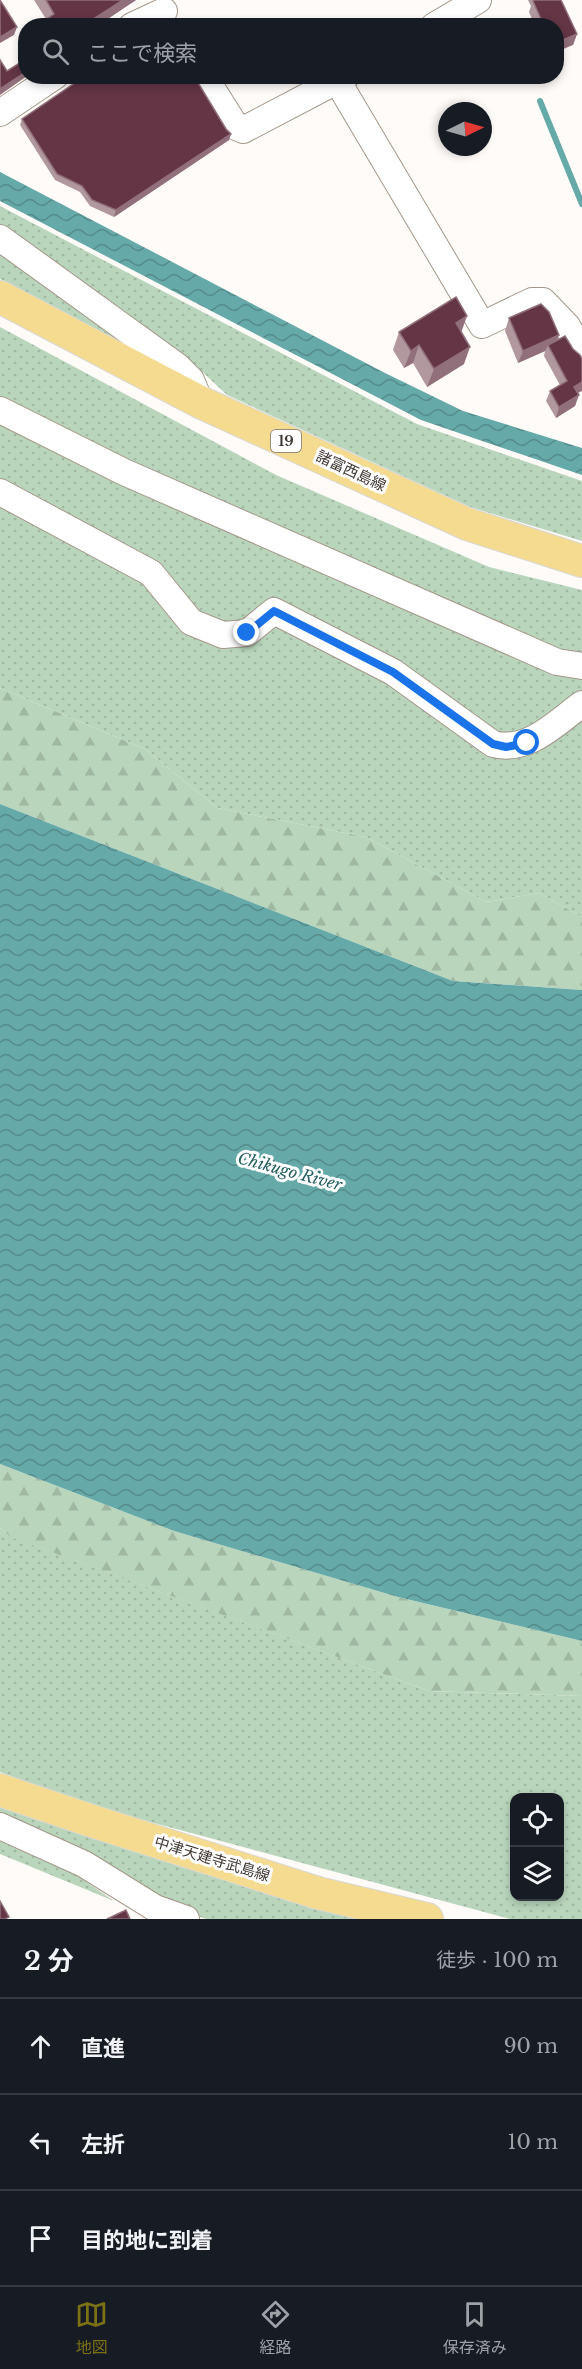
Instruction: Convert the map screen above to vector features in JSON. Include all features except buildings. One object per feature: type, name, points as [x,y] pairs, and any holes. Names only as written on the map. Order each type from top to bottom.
[{"type":"main road","name":"諸富西島線","points":[[0,297],[200,402],[467,524],[582,561]]},
{"type":"main road","name":"中津天建寺武島線","points":[[0,1790],[318,1893],[428,1919]]},
{"type":"street","points":[[448,18],[478,0]]},
{"type":"street","points":[[0,113],[43,84]]},
{"type":"street","points":[[209,84],[236,127],[243,130],[332,84]]},
{"type":"street","points":[[345,84],[482,325],[532,301],[543,301],[567,326],[582,352]]},
{"type":"street","points":[[0,238],[177,366],[191,380],[200,402]]},
{"type":"street","points":[[0,410],[124,472],[557,662],[582,666]]},
{"type":"street","points":[[0,492],[151,573],[191,622],[223,635],[247,633],[274,611],[393,672],[493,744],[506,747],[527,743],[582,704]]},
{"type":"street","points":[[0,1826],[84,1864],[155,1908],[186,1919]]},
{"type":"green space","points":[[0,206],[417,424],[582,481],[582,541],[470,507],[227,395],[193,363],[0,228]]},
{"type":"green space","points":[[0,251],[161,364],[0,279]]},
{"type":"green space","points":[[0,327],[276,475],[489,567],[582,590],[582,917],[539,893],[486,902],[366,837],[217,808],[145,749],[0,688]]},
{"type":"green space","points":[[0,688],[145,749],[217,808],[366,837],[486,902],[539,893],[582,917],[582,990],[453,981],[0,804]]},
{"type":"green space","points":[[0,1464],[174,1531],[398,1597],[582,1641],[582,1696],[429,1691],[11,1537],[0,1528]]},
{"type":"green space","points":[[0,1528],[12,1537],[429,1691],[582,1696],[582,1919],[510,1919],[91,1806],[0,1772]]},
{"type":"green space","points":[[0,1803],[182,1867],[275,1895],[368,1919],[206,1919],[156,1901],[0,1816]]},
{"type":"green space","points":[[0,1835],[43,1852],[114,1901],[0,1854]]},
{"type":"water","points":[[0,172],[383,372],[463,411],[582,448],[582,475],[421,420],[0,201]]},
{"type":"water","name":"Chikugo River","points":[[0,804],[453,981],[582,990],[582,1641],[398,1597],[174,1531],[0,1464]]},
{"type":"waterway","points":[[540,101],[582,204]]},
{"type":"route","points":[[247,633],[274,611],[393,672],[493,744],[506,747],[527,743]]}]
